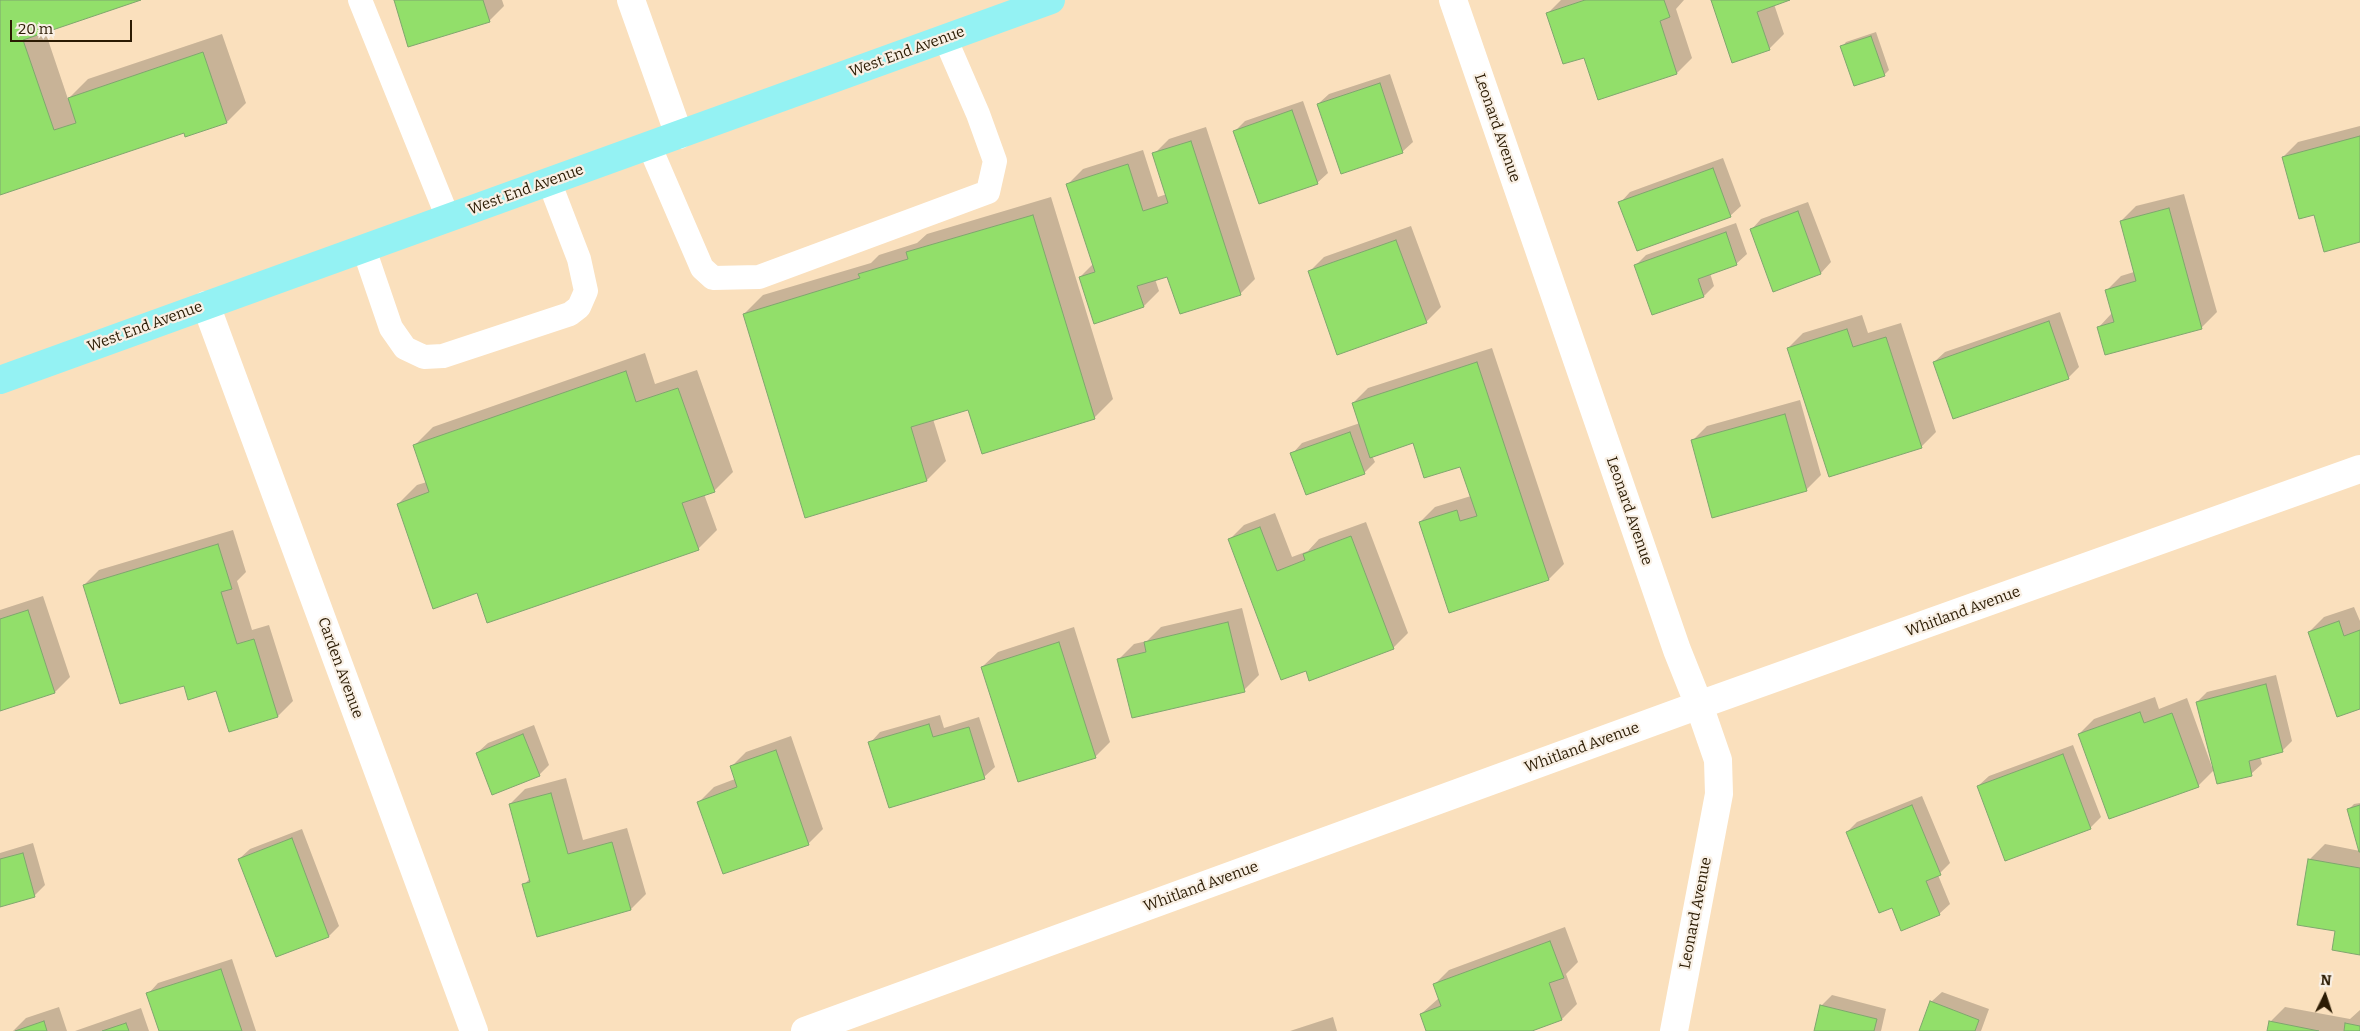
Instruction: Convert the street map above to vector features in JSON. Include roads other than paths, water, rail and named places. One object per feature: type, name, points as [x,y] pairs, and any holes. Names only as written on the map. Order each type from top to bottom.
[{"type":"main road","name":"West End Avenue","points":[[0,380],[1052,0]]},
{"type":"street","points":[[631,0],[679,134]]},
{"type":"street","name":"Leonard Avenue","points":[[1453,0],[1677,650],[1718,760],[1719,794],[1674,1031]]},
{"type":"street","name":"Carden Avenue","points":[[206,305],[474,1031]]},
{"type":"street","name":"Whitland Avenue","points":[[804,1031],[1699,705],[2360,469]]},
{"type":"lane","points":[[360,0],[448,218]]},
{"type":"lane","points":[[649,145],[702,268],[713,278],[759,277],[988,192],[995,161],[978,114],[945,38]]},
{"type":"lane","points":[[364,248],[392,328],[405,348],[424,357],[443,356],[570,314],[579,307],[586,291],[579,259],[549,182]]}]
